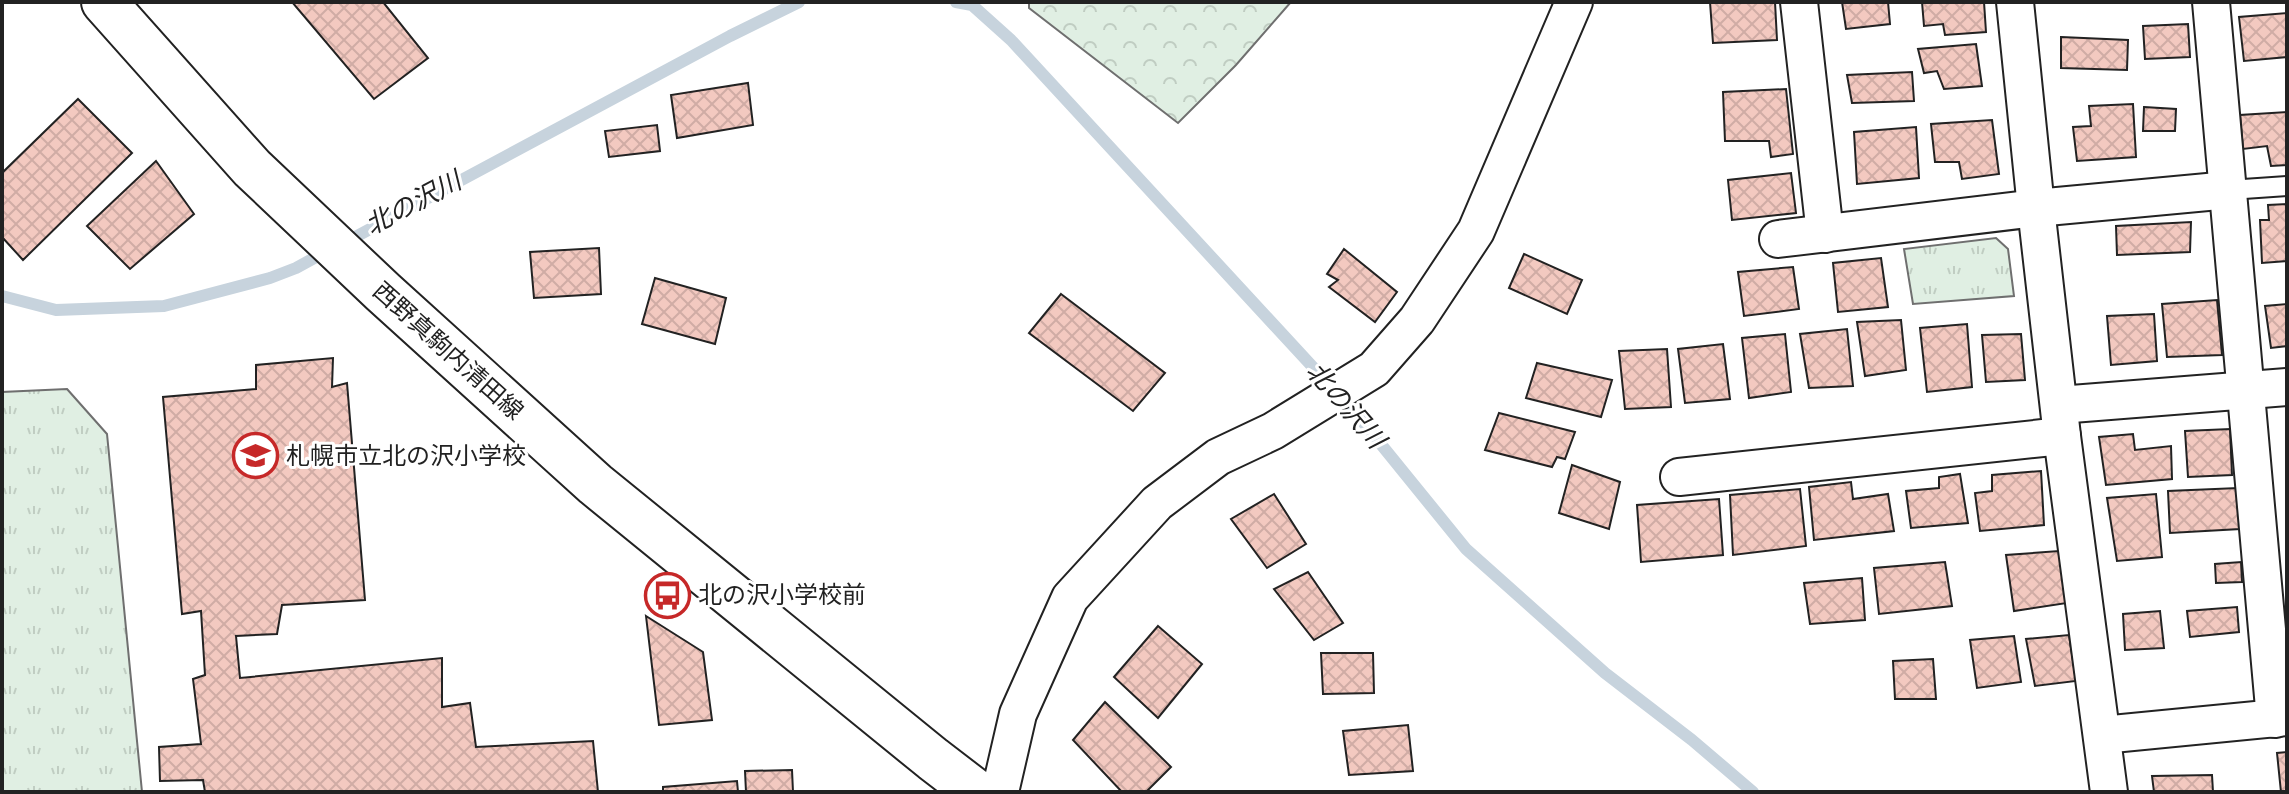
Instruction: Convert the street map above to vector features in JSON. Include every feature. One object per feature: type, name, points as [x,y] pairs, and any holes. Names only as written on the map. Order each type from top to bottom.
[{"type":"main road","name":"西野真駒内清田線","points":[[104,2],[252,168],[383,292],[595,484],[976,792]]},
{"type":"street","points":[[1000,792],[1018,714],[1070,598],[1157,503],[1218,457],[1273,431],[1374,369],[1417,320],[1476,231],[1574,2]]},
{"type":"street","points":[[1799,2],[1825,234]]},
{"type":"street","points":[[2015,2],[2060,421],[2109,792]]},
{"type":"street","points":[[2102,735],[2281,718],[2211,2]]},
{"type":"street","points":[[1778,239],[2036,208],[2229,190]]},
{"type":"street","points":[[1679,477],[2247,390],[2287,387]]},
{"type":"lane","points":[[2229,190],[2287,186]]},
{"type":"green space","points":[[1029,2],[1291,2],[1236,65],[1178,123],[1029,8]]},
{"type":"green space","points":[[1996,238],[2008,249],[2014,296],[1913,304],[1904,249]]},
{"type":"green space","points":[[67,389],[107,434],[142,792],[2,792],[2,392]]},
{"type":"building","points":[[292,2],[383,2],[428,58],[374,99]]},
{"type":"building","points":[[1710,2],[1775,2],[1777,40],[1713,43]]},
{"type":"building","points":[[1842,2],[1888,2],[1890,24],[1846,29]]},
{"type":"building","points":[[1922,2],[1984,2],[1986,32],[1945,35],[1943,24],[1924,26]]},
{"type":"building","points":[[2287,13],[2287,57],[2244,61],[2239,17]]},
{"type":"building","points":[[2188,24],[2190,57],[2145,59],[2143,26]]},
{"type":"building","points":[[2061,37],[2128,40],[2127,70],[2061,68]]},
{"type":"building","points":[[1976,44],[1982,86],[1944,89],[1937,71],[1924,73],[1918,49]]},
{"type":"building","points":[[1912,72],[1914,101],[1852,103],[1847,75]]},
{"type":"building","points":[[748,83],[753,125],[677,138],[671,95]]},
{"type":"building","points":[[1786,89],[1793,154],[1771,157],[1769,141],[1725,141],[1723,92]]},
{"type":"building","points":[[78,99],[132,153],[23,260],[2,237],[2,173]]},
{"type":"building","points":[[2133,104],[2136,157],[2077,161],[2073,127],[2091,126],[2089,106]]},
{"type":"building","points":[[2144,107],[2176,109],[2175,131],[2143,131]]},
{"type":"building","points":[[2287,112],[2287,165],[2271,166],[2267,146],[2243,149],[2240,115]]},
{"type":"building","points":[[1992,120],[1999,174],[1962,179],[1959,162],[1935,162],[1931,124]]},
{"type":"building","points":[[657,125],[660,151],[609,157],[605,131]]},
{"type":"building","points":[[1916,127],[1919,178],[1857,184],[1854,132]]},
{"type":"building","points":[[156,161],[194,214],[130,269],[87,226]]},
{"type":"building","points":[[1791,173],[1796,213],[1732,220],[1728,180]]},
{"type":"building","points":[[2287,204],[2287,261],[2262,263],[2260,220],[2269,220],[2268,205]]},
{"type":"building","points":[[2191,222],[2190,252],[2117,255],[2116,226]]},
{"type":"building","points":[[599,248],[601,294],[534,298],[530,252]]},
{"type":"building","points":[[1344,249],[1397,292],[1375,322],[1329,287],[1338,280],[1327,274]]},
{"type":"building","points":[[1524,254],[1582,280],[1567,314],[1509,288]]},
{"type":"building","points":[[1881,258],[1888,307],[1838,312],[1833,263]]},
{"type":"building","points":[[1793,267],[1799,309],[1744,316],[1738,272]]},
{"type":"building","points":[[655,278],[726,298],[715,344],[642,324]]},
{"type":"building","points":[[1061,294],[1165,373],[1133,411],[1029,333]]},
{"type":"building","points":[[2217,300],[2222,355],[2167,357],[2162,304]]},
{"type":"building","points":[[2287,304],[2287,346],[2271,348],[2265,306]]},
{"type":"building","points":[[2154,314],[2157,361],[2111,365],[2107,316]]},
{"type":"building","points":[[1901,320],[1906,370],[1865,376],[1857,322]]},
{"type":"building","points":[[1967,324],[1972,387],[1927,392],[1920,328]]},
{"type":"building","points":[[1847,329],[1853,386],[1809,388],[1800,334]]},
{"type":"building","points":[[1785,334],[1791,392],[1749,398],[1742,338]]},
{"type":"building","points":[[2021,334],[2025,380],[1986,382],[1982,335]]},
{"type":"building","points":[[1723,344],[1730,399],[1685,403],[1678,349]]},
{"type":"building","points":[[1667,349],[1671,407],[1625,409],[1619,351]]},
{"type":"building","points":[[333,358],[332,387],[347,383],[365,600],[282,605],[277,634],[236,636],[240,678],[442,658],[442,707],[470,703],[476,747],[593,741],[598,792],[205,792],[203,780],[160,781],[159,747],[201,744],[193,679],[205,675],[201,611],[182,614],[163,397],[256,389],[256,365]]},
{"type":"building","points":[[1537,363],[1612,380],[1601,417],[1526,398]]},
{"type":"building","points":[[1499,413],[1575,432],[1565,459],[1557,457],[1552,467],[1485,450]]},
{"type":"building","points":[[2230,429],[2232,475],[2188,477],[2185,431]]},
{"type":"building","points":[[2133,434],[2135,450],[2171,446],[2172,479],[2106,485],[2099,437]]},
{"type":"building","points":[[1572,465],[1620,482],[1609,529],[1559,513]]},
{"type":"building","points":[[2041,471],[2044,525],[1980,531],[1975,493],[1992,491],[1992,475]]},
{"type":"building","points":[[1960,474],[1968,523],[1911,528],[1906,491],[1939,488],[1939,477]]},
{"type":"building","points":[[1851,482],[1853,499],[1888,494],[1894,531],[1814,540],[1809,487]]},
{"type":"building","points":[[2238,488],[2240,529],[2170,533],[2168,491]]},
{"type":"building","points":[[1800,489],[1806,546],[1733,555],[1730,495]]},
{"type":"building","points":[[1274,494],[1306,544],[1267,568],[1231,519]]},
{"type":"building","points":[[2156,494],[2162,557],[2117,561],[2107,498]]},
{"type":"building","points":[[1719,499],[1723,555],[1641,562],[1637,505]]},
{"type":"building","points":[[2059,551],[2067,603],[2014,611],[2006,555]]},
{"type":"building","points":[[1945,562],[1952,606],[1879,614],[1874,568]]},
{"type":"building","points":[[2241,562],[2242,582],[2216,583],[2215,564]]},
{"type":"building","points":[[1308,572],[1343,623],[1314,640],[1274,589]]},
{"type":"building","points":[[1862,578],[1865,620],[1810,624],[1804,583]]},
{"type":"building","points":[[2237,607],[2239,632],[2190,637],[2187,611]]},
{"type":"building","points":[[2160,611],[2164,648],[2125,650],[2123,614]]},
{"type":"building","points":[[646,616],[703,652],[712,720],[659,725]]},
{"type":"building","points":[[1158,626],[1202,664],[1158,718],[1114,677]]},
{"type":"building","points":[[2069,635],[2076,681],[2035,686],[2026,639]]},
{"type":"building","points":[[2014,636],[2021,682],[1977,688],[1970,640]]},
{"type":"building","points":[[1321,653],[1373,653],[1374,693],[1323,694]]},
{"type":"building","points":[[1933,659],[1936,699],[1895,699],[1893,661]]},
{"type":"building","points":[[1105,702],[1171,767],[1146,792],[1122,792],[1073,740]]},
{"type":"building","points":[[1408,725],[1413,771],[1349,775],[1343,731]]},
{"type":"building","points":[[2287,752],[2287,792],[2281,792],[2277,753]]},
{"type":"building","points":[[792,770],[793,792],[746,792],[745,771]]},
{"type":"building","points":[[2212,775],[2213,792],[2154,792],[2152,776]]},
{"type":"building","points":[[737,781],[738,792],[663,792],[663,787]]},
{"type":"waterway","name":"北の沢川","points":[[344,243],[799,2]]},
{"type":"waterway","name":"北の沢川","points":[[956,2],[972,5],[1011,40],[1358,416],[1466,549],[1605,673],[1753,792]]},
{"type":"waterway","name":"北の沢川","points":[[2,296],[56,310],[164,306],[270,278],[327,251]]},
{"type":"place","name":"札幌市立北の沢小学校","points":[[255,456]]},
{"type":"place","name":"北の沢小学校前","points":[[667,595]]}]
